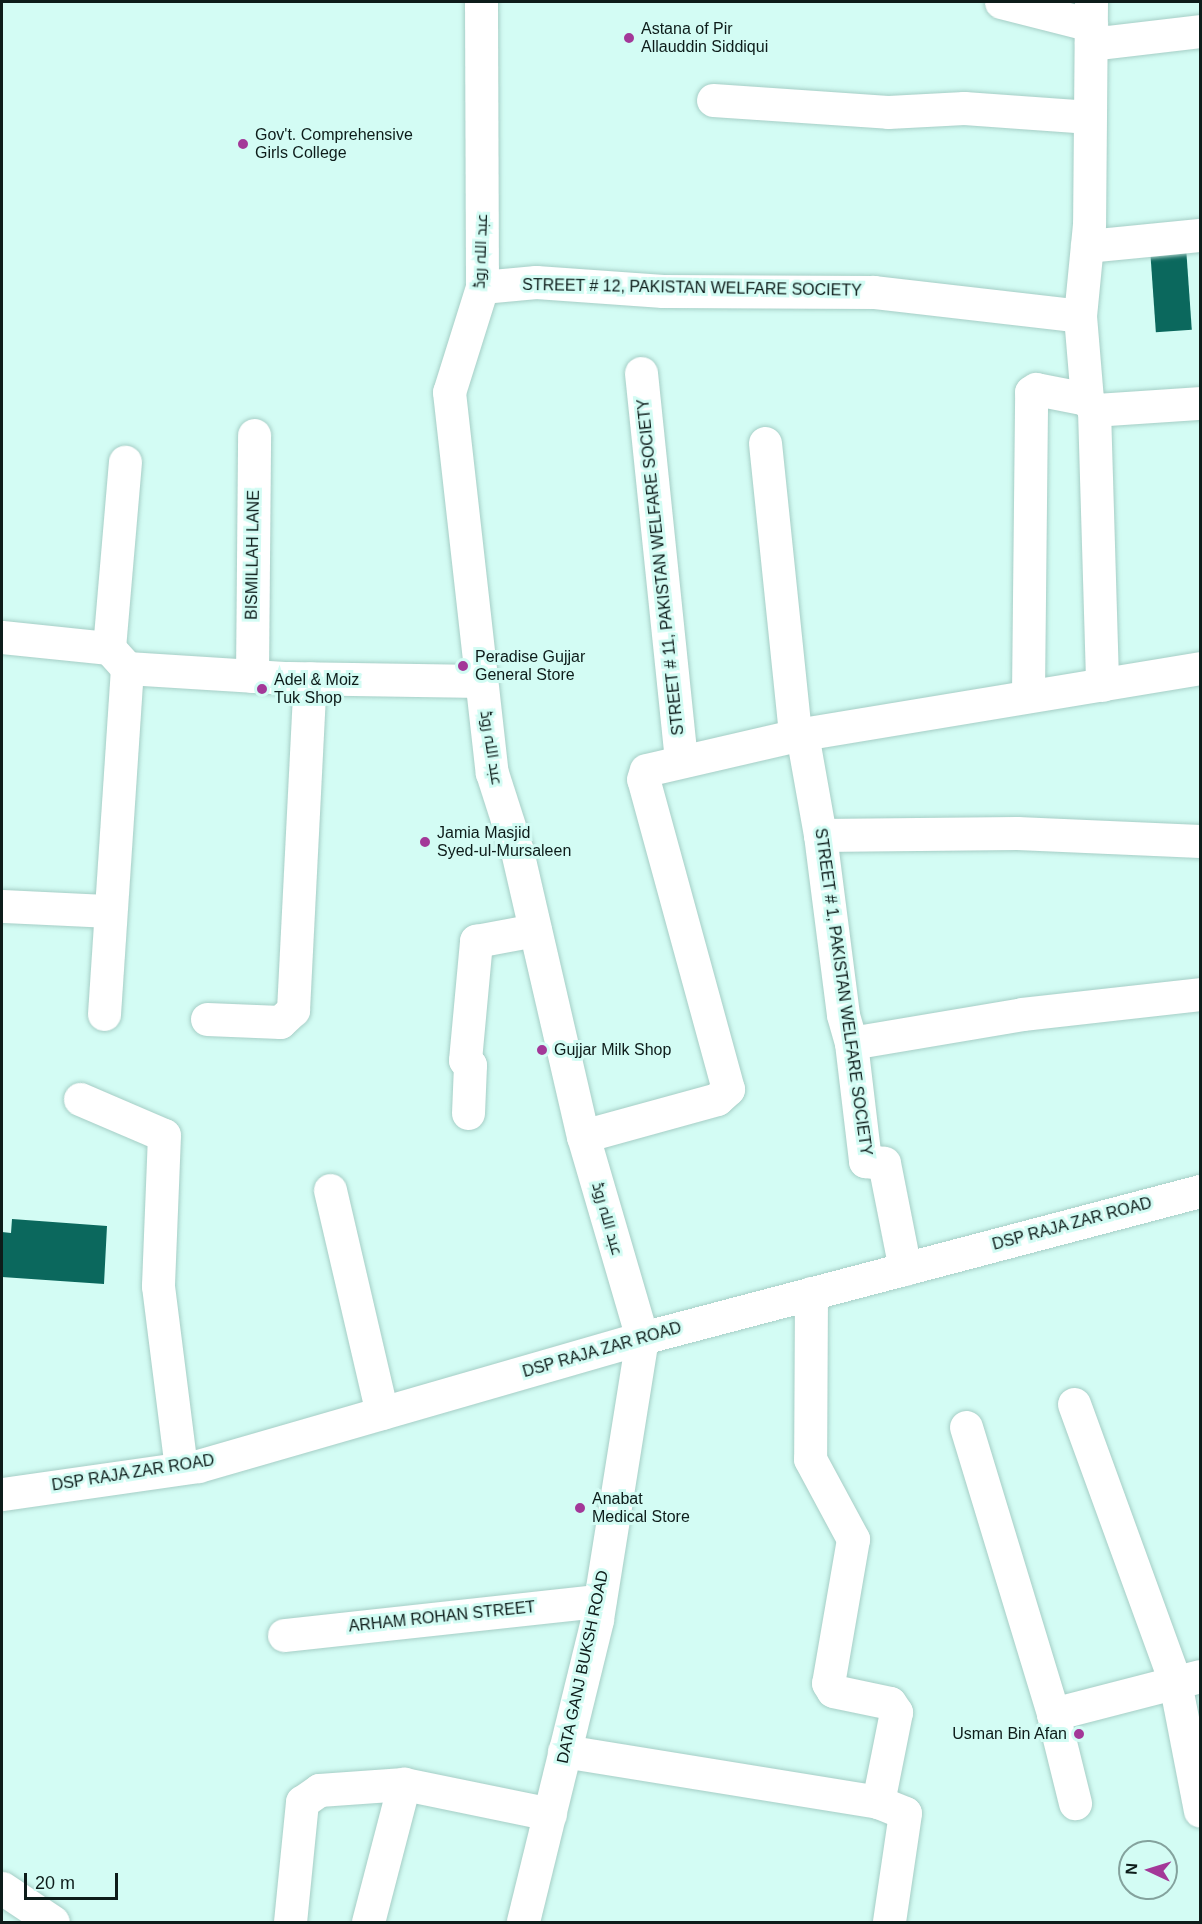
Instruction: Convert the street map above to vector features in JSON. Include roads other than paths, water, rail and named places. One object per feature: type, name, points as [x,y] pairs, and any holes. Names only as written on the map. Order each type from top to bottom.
[{"type":"street","name":"عبد اللہ روڈ","points":[[481,2],[482,287],[449,392],[492,773],[517,850],[583,1136],[642,1338]]},
{"type":"street","points":[[1001,2],[1091,23],[1200,31]]},
{"type":"street","points":[[1091,23],[1087,246],[1080,316],[1090,405],[1102,685]]},
{"type":"street","points":[[713,100],[888,112],[964,108],[1090,117]]},
{"type":"street","points":[[1087,246],[1200,235]]},
{"type":"street","name":"STREET # 12, PAKISTAN WELFARE SOCIETY","points":[[482,287],[536,282],[663,291],[874,292],[1080,316]]},
{"type":"street","name":"STREET # 11, PAKISTAN WELFARE SOCIETY","points":[[641,373],[681,761]]},
{"type":"street","points":[[1028,694],[1031,392],[1036,389],[1090,405],[1200,404]]},
{"type":"street","name":"BISMILLAH LANE","points":[[252,676],[255,435]]},
{"type":"street","name":"STREET # 1, PAKISTAN WELFARE SOCIETY","points":[[765,443],[798,734],[820,835],[843,1015],[851,1043],[865,1161],[884,1163],[905,1269]]},
{"type":"street","points":[[104,1014],[110,911],[125,462]]},
{"type":"street","points":[[2,637],[118,658],[252,676],[481,681]]},
{"type":"street","points":[[583,1136],[717,1099],[728,1089],[643,779],[646,770],[798,734],[1028,694],[1102,685],[1200,668]]},
{"type":"street","points":[[207,1019],[280,1022],[293,1010],[310,678]]},
{"type":"street","points":[[820,835],[1017,833],[1200,841]]},
{"type":"street","points":[[2,906],[110,911]]},
{"type":"street","points":[[468,1113],[470,1065],[465,1060],[476,941],[535,930]]},
{"type":"street","points":[[851,1043],[1022,1014],[1200,994]]},
{"type":"street","points":[[80,1099],[164,1134],[158,1286],[181,1468]]},
{"type":"street","points":[[330,1190],[382,1413]]},
{"type":"street","name":"DSP RAJA ZAR ROAD","points":[[2,1494],[181,1468],[642,1338],[1200,1191]]},
{"type":"street","points":[[811,1293],[810,1458],[853,1539],[828,1683],[833,1691],[890,1703],[894,1707],[878,1802]]},
{"type":"street","name":"DATA GANJ BUKSH ROAD","points":[[523,1923],[599,1601],[642,1338]]},
{"type":"street","points":[[1074,1404],[1120,1520],[1188,1679],[1200,1810]]},
{"type":"street","points":[[966,1427],[1053,1714],[1075,1803]]},
{"type":"street","name":"ARHAM ROHAN STREET","points":[[284,1635],[599,1601]]},
{"type":"street","points":[[1053,1714],[1188,1679]]},
{"type":"street","points":[[564,1751],[878,1802],[904,1813],[889,1923]]},
{"type":"street","points":[[290,1923],[302,1802],[308,1794],[319,1790],[404,1784],[550,1814]]},
{"type":"street","points":[[368,1923],[404,1784]]},
{"type":"street","points":[[2,1888],[53,1923]]},
{"type":"place","name":"Astana of Pir Allauddin Siddiqui","points":[[629,38]]},
{"type":"place","name":"Gov't. Comprehensive Girls College","points":[[243,144]]},
{"type":"place","name":"Peradise Gujjar General Store","points":[[463,666]]},
{"type":"place","name":"Adel & Moiz Tuk Shop","points":[[262,689]]},
{"type":"place","name":"Jamia Masjid Syed-ul-Mursaleen","points":[[425,842]]},
{"type":"place","name":"Gujjar Milk Shop","points":[[542,1050]]},
{"type":"place","name":"Anabat Medical Store","points":[[580,1508]]},
{"type":"place","name":"Usman Bin Afan","points":[[1079,1734]]}]
